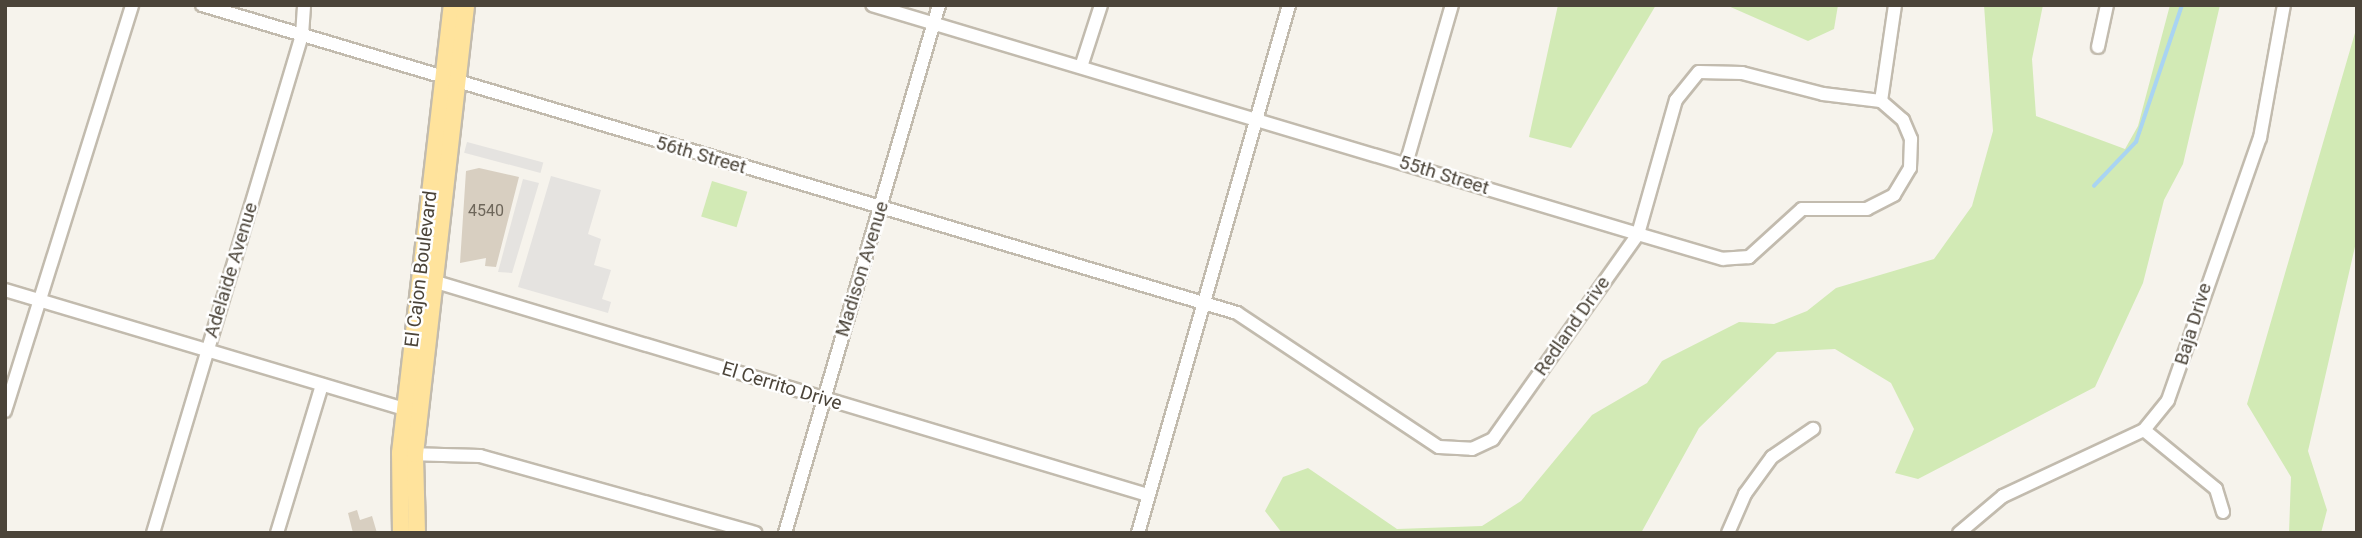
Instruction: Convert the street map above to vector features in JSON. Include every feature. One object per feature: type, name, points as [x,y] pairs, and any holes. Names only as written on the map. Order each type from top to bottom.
[{"type":"main road","name":"El Cajon Boulevard","points":[[451,81],[452,5]]},
{"type":"main road","name":"El Cajon Boulevard","points":[[401,533],[426,279],[451,81],[466,5]]},
{"type":"main road","name":"El Cajon Boulevard","points":[[407,454],[418,533]]},
{"type":"street","points":[[5,411],[42,301],[132,5]]},
{"type":"street","name":"56th Street","points":[[202,5],[880,209],[1201,301]]},
{"type":"street","name":"Adelaide Avenue","points":[[153,533],[302,35],[304,5]]},
{"type":"street","name":"55th Street","points":[[872,5],[1723,258],[1749,257],[1802,209],[1867,209],[1894,195],[1910,168],[1911,139],[1903,120],[1881,101]]},
{"type":"street","name":"Madison Avenue","points":[[785,533],[939,5]]},
{"type":"street","points":[[1081,67],[1101,5]]},
{"type":"street","points":[[1138,533],[1144,494],[1289,5]]},
{"type":"street","points":[[1406,164],[1452,5]]},
{"type":"street","points":[[1881,101],[1895,5]]},
{"type":"street","points":[[2098,47],[2107,5]]},
{"type":"street","name":"Baja Drive","points":[[1959,533],[2003,496],[2144,430],[2174,389],[2260,138],[2284,5]]},
{"type":"street","name":"Redland Drive","points":[[1201,301],[1237,313],[1430,443],[1472,449],[1493,439],[1638,234],[1676,100],[1699,72],[1742,73],[1823,94],[1881,101]]},
{"type":"street","name":"El Cerrito Drive","points":[[426,279],[1144,494]]},
{"type":"street","points":[[5,290],[412,411]]},
{"type":"street","points":[[277,533],[322,384]]},
{"type":"street","points":[[1728,533],[1772,457],[1813,429]]},
{"type":"street","points":[[2144,430],[2216,489],[2223,512]]},
{"type":"street","points":[[407,454],[480,456],[755,533]]},
{"type":"green space","points":[[1558,5],[1656,5],[1571,148],[1529,137]]},
{"type":"green space","points":[[1726,5],[1838,5],[1834,29],[1808,41]]},
{"type":"green space","points":[[1984,5],[2043,5],[2032,59],[2036,116],[2125,149],[2138,126],[2170,5],[2220,5],[2183,164],[2164,200],[2143,283],[2095,387],[1918,479],[1895,473],[1914,429],[1891,383],[1835,349],[1777,352],[1699,428],[1641,533],[1282,533],[1265,511],[1283,477],[1308,468],[1397,529],[1482,526],[1521,501],[1592,415],[1647,383],[1662,361],[1739,322],[1774,324],[1807,311],[1836,288],[1934,259],[1972,206],[1993,131]]},
{"type":"green space","points":[[2357,26],[2357,238],[2308,451],[2327,510],[2321,533],[2289,533],[2291,477],[2247,404]]},
{"type":"green space","points":[[712,181],[747,192],[737,227],[701,216]]},
{"type":"shaded area","points":[[467,142],[543,162],[540,173],[464,153]]},
{"type":"shaded area","points":[[551,176],[601,190],[588,234],[601,239],[594,265],[611,270],[602,299],[611,302],[608,313],[518,287]]},
{"type":"shaded area","points":[[523,179],[539,183],[512,273],[498,272]]},
{"type":"building","points":[[479,168],[519,177],[496,267],[485,266],[486,258],[460,263],[466,171]]},
{"type":"building","points":[[357,510],[360,520],[372,516],[377,533],[353,533],[348,513]]},
{"type":"waterway","points":[[2094,186],[2136,142],[2182,5]]}]
